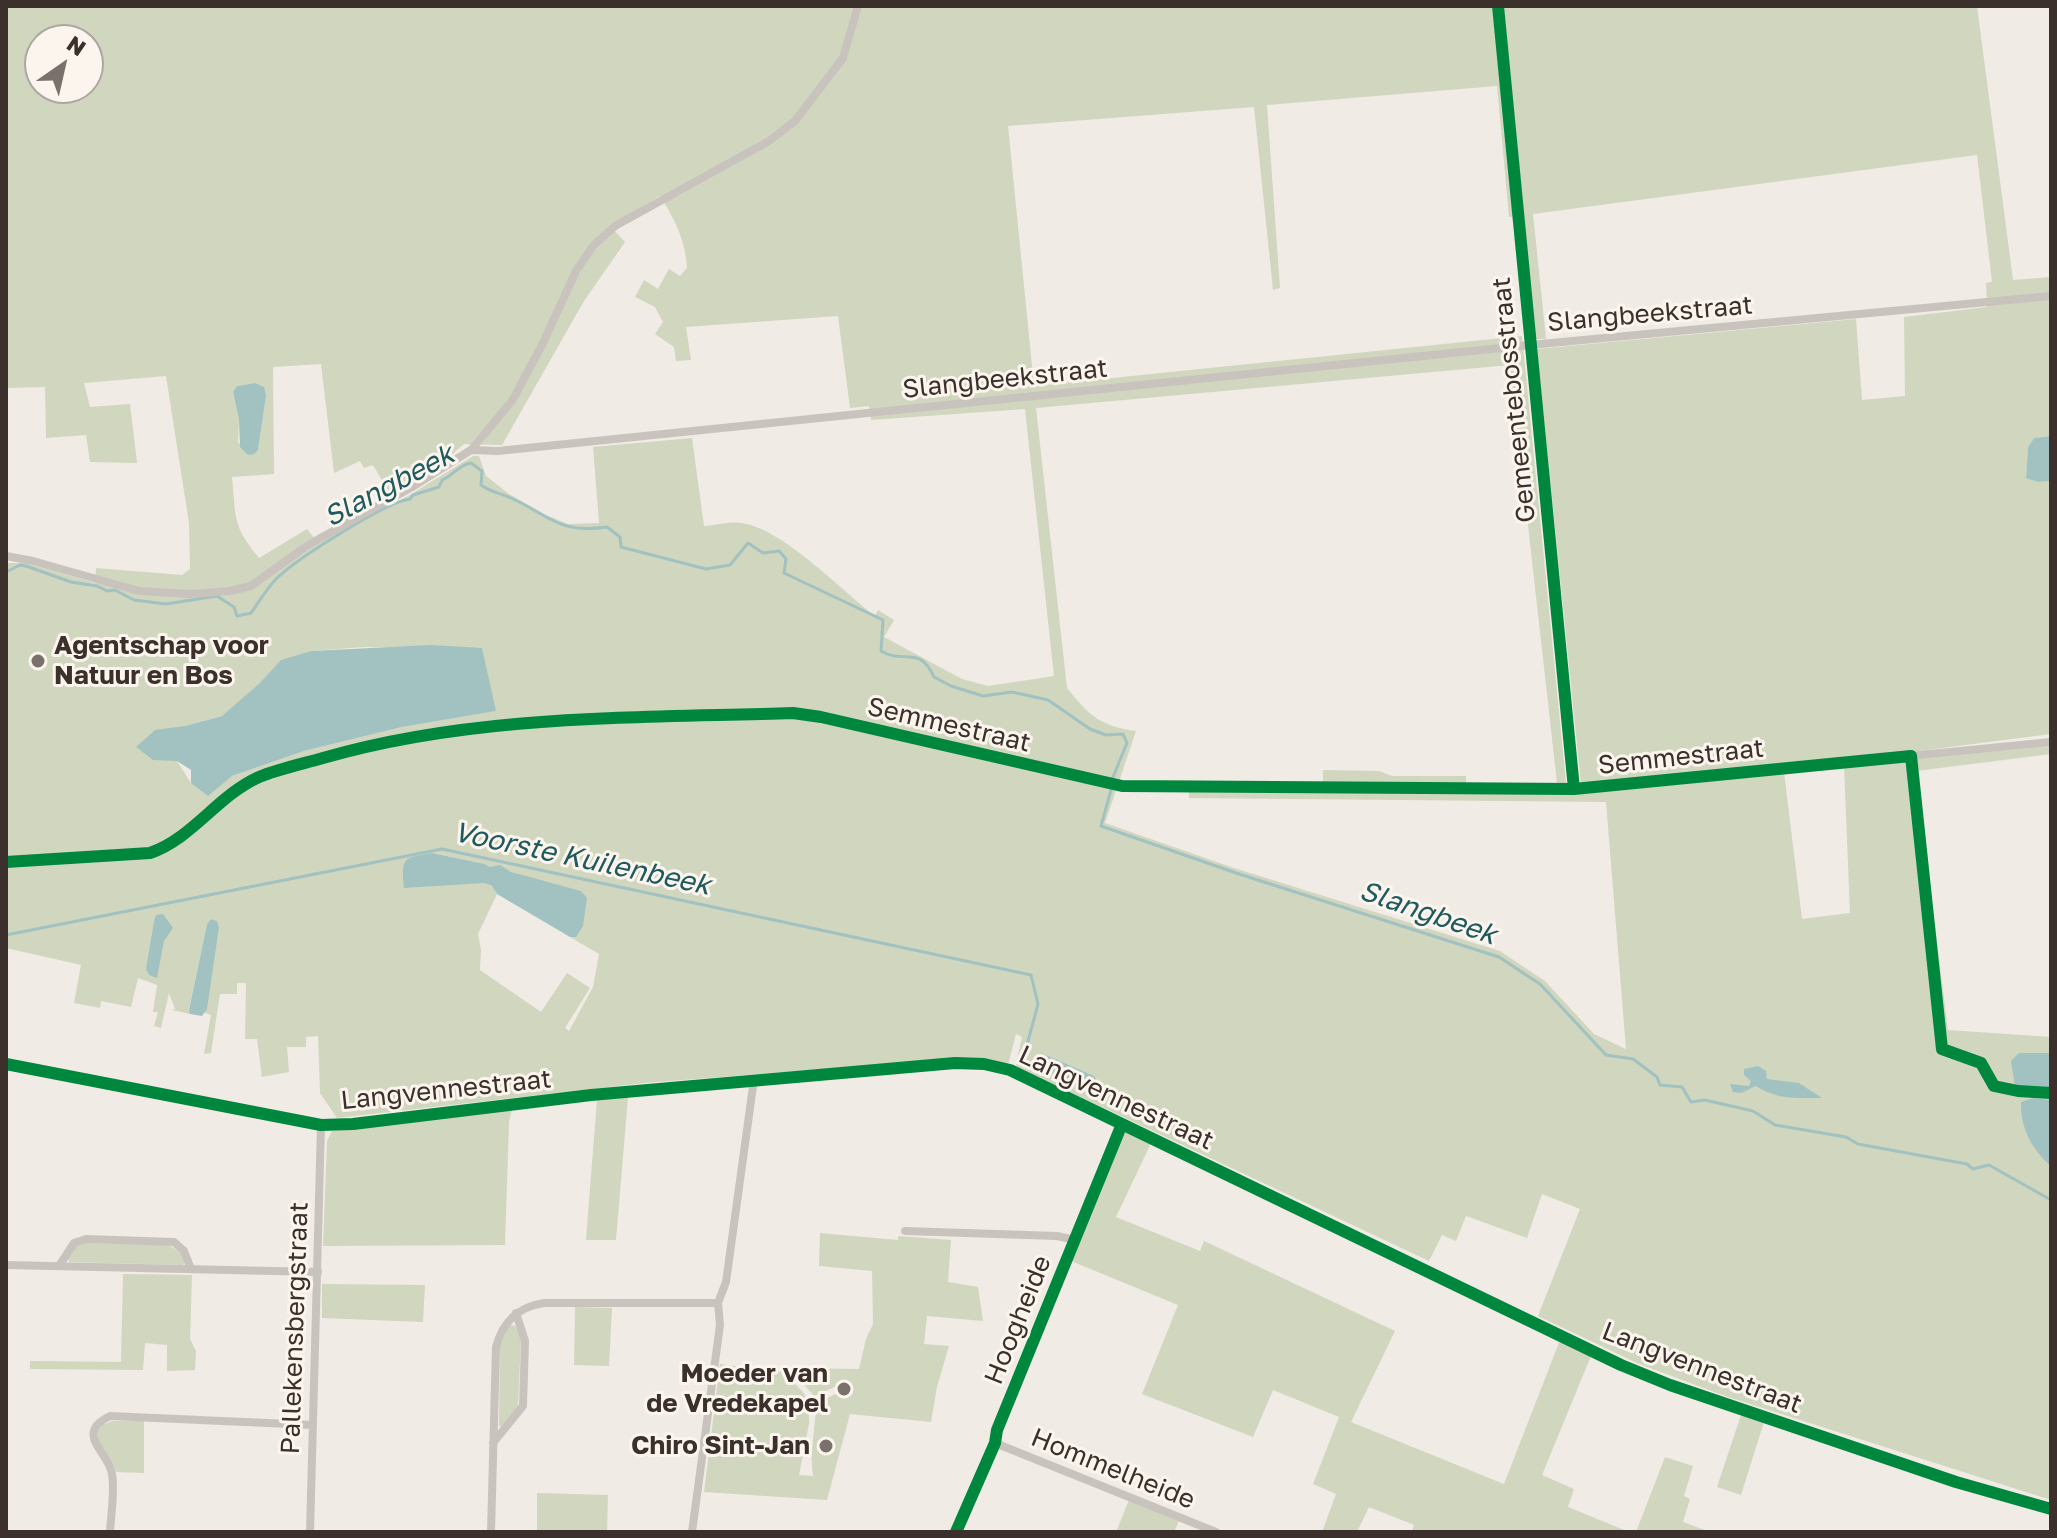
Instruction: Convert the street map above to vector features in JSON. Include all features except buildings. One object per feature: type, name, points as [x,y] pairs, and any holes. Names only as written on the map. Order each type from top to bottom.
[{"type":"street","points":[[6,556],[139,591],[190,594],[230,591],[251,586],[308,545],[471,450],[512,401],[576,271],[593,246],[615,226],[769,141],[795,121],[843,58],[858,6]]},
{"type":"street","name":"Gemeentebosstraat","points":[[1498,6],[1574,789]]},
{"type":"street","name":"Slangbeekstraat","points":[[471,450],[513,450],[1530,345],[2051,296]]},
{"type":"street","name":"Semmestraat","points":[[6,862],[150,853],[173,843],[233,792],[259,777],[358,748],[424,735],[539,721],[793,713],[1122,786],[1574,789],[2051,742]]},
{"type":"street","name":"Langvennestraat","points":[[6,1064],[321,1125],[754,1079],[955,1063],[984,1064],[1010,1070],[1621,1365],[1670,1385],[1956,1482],[2051,1509]]},
{"type":"street","points":[[692,1532],[720,1325],[718,1303],[726,1282],[754,1079]]},
{"type":"street","name":"Hoogheide","points":[[956,1532],[995,1443],[997,1430],[1122,1124]]},
{"type":"street","name":"Pallekensbergstraat","points":[[310,1532],[321,1125]]},
{"type":"street","points":[[905,1231],[1057,1236],[1075,1240]]},
{"type":"street","points":[[59,1266],[74,1243],[86,1239],[174,1242],[184,1251],[191,1269]]},
{"type":"street","points":[[6,1265],[318,1272]]},
{"type":"street","points":[[491,1532],[496,1347],[506,1322],[529,1305],[544,1303],[718,1303]]},
{"type":"street","points":[[493,1443],[523,1406],[525,1341],[516,1313]]},
{"type":"street","points":[[110,1532],[112,1472],[96,1448],[94,1432],[99,1421],[110,1416],[312,1425]]},
{"type":"street","name":"Hommelheide","points":[[995,1443],[1216,1532]]},
{"type":"green space","points":[[6,6],[1977,6],[2013,280],[2051,277],[2051,436],[2034,438],[2028,447],[2026,477],[2038,482],[2051,481],[2051,734],[1784,772],[1802,919],[1850,913],[1844,766],[2051,746],[2051,754],[1916,771],[1948,1030],[2051,1037],[2051,1053],[2019,1053],[2017,1088],[2051,1088],[2051,1100],[2034,1098],[2051,1120],[2051,1500],[1725,1396],[1637,1363],[1538,1316],[1580,1209],[1542,1194],[1527,1238],[1466,1216],[1456,1241],[1442,1235],[1429,1261],[1019,1068],[1016,1065],[1022,1037],[1016,1034],[1008,1065],[965,1058],[645,1083],[337,1118],[320,1093],[318,1036],[306,1037],[306,1047],[287,1047],[289,1072],[262,1077],[257,1039],[245,1039],[246,983],[237,983],[237,994],[220,994],[211,1053],[204,1054],[211,1015],[205,1013],[207,924],[190,1014],[172,1010],[175,1009],[169,993],[161,1028],[154,1026],[158,1012],[153,1012],[157,985],[138,978],[131,1007],[101,1001],[100,1008],[74,1003],[81,965],[6,948],[6,563],[26,563],[95,583],[96,568],[182,575],[190,569],[189,523],[166,376],[84,383],[90,407],[130,404],[137,463],[90,462],[86,435],[46,438],[45,387],[6,388]],"holes":[[[1497,86],[1509,217],[1521,216],[1534,339],[1546,339],[1533,214],[1977,155],[1992,282],[1986,283],[1987,307],[1904,317],[1905,396],[1862,400],[1856,319],[1537,349],[1581,784],[1566,783],[1522,336],[1034,386],[1008,126],[1254,107],[1273,290],[1280,288],[1267,105]],[[660,196],[670,213],[684,248],[687,268],[680,276],[669,269],[658,289],[644,280],[635,297],[655,307],[663,322],[655,334],[674,347],[676,361],[691,360],[686,327],[838,316],[850,408],[869,406],[871,420],[1025,409],[1054,676],[988,686],[962,679],[884,637],[894,620],[878,610],[875,616],[775,536],[742,523],[704,526],[692,438],[593,447],[599,523],[568,524],[546,515],[509,494],[486,476],[479,456],[473,456],[408,496],[318,543],[307,529],[259,558],[240,529],[232,477],[274,474],[273,367],[321,364],[334,473],[360,461],[364,468],[373,465],[390,494],[444,461],[464,444],[502,445],[584,301],[625,242],[610,226]],[[1510,365],[1557,783],[1466,785],[1466,776],[1392,776],[1379,771],[1323,770],[1323,783],[1189,784],[1189,798],[1606,802],[1626,1049],[1594,1034],[1545,981],[1500,951],[1234,868],[1105,823],[1136,731],[1096,718],[1067,688],[1036,408]],[[255,383],[266,396],[258,450],[238,443],[239,420],[233,393],[237,386]],[[365,647],[482,649],[495,711],[402,727],[304,751],[232,776],[191,783],[177,761],[185,726],[222,716],[311,651]],[[433,853],[490,867],[500,866],[511,872],[576,936],[570,937],[599,954],[593,987],[569,1031],[565,1028],[590,988],[567,973],[541,1012],[480,970],[478,934],[497,894],[491,885]]]},
{"type":"green space","points":[[628,1097],[616,1240],[586,1240],[597,1099]]},
{"type":"green space","points":[[512,1109],[505,1245],[323,1246],[327,1141],[332,1131]]},
{"type":"green space","points":[[1129,1132],[1151,1143],[1116,1217],[1200,1251],[1204,1241],[1395,1331],[1351,1422],[1504,1484],[1560,1340],[1591,1356],[1542,1475],[1574,1489],[1568,1507],[1629,1532],[1412,1532],[1414,1525],[1369,1507],[1357,1532],[1322,1532],[1336,1494],[1313,1484],[1339,1417],[1273,1390],[1253,1437],[1142,1394],[1178,1305],[1071,1261],[1122,1134]]},
{"type":"green space","points":[[820,1233],[898,1240],[898,1236],[951,1240],[948,1282],[978,1287],[983,1321],[927,1316],[924,1344],[949,1346],[931,1422],[850,1414],[827,1500],[704,1492],[720,1364],[783,1372],[803,1392],[809,1403],[809,1424],[799,1475],[813,1476],[816,1403],[840,1392],[837,1386],[814,1396],[790,1368],[859,1369],[873,1324],[872,1271],[819,1266]]},
{"type":"green space","points":[[86,1243],[169,1245],[181,1253],[185,1262],[183,1265],[69,1262],[75,1247]]},
{"type":"green space","points":[[123,1274],[192,1275],[190,1339],[196,1351],[195,1370],[167,1371],[167,1345],[145,1343],[143,1370],[30,1369],[30,1361],[121,1362]]},
{"type":"green space","points":[[322,1284],[425,1285],[423,1322],[322,1318]]},
{"type":"green space","points":[[575,1307],[612,1308],[609,1366],[574,1365]]},
{"type":"green space","points":[[509,1325],[516,1326],[521,1338],[518,1407],[502,1427],[499,1426],[500,1346]]},
{"type":"green space","points":[[1741,1415],[1764,1422],[1741,1495],[1717,1487]]},
{"type":"green space","points":[[113,1421],[144,1421],[144,1473],[116,1472],[97,1433],[102,1425]]},
{"type":"green space","points":[[1665,1457],[1693,1466],[1684,1496],[1690,1499],[1683,1522],[1710,1532],[1636,1532]]},
{"type":"green space","points":[[537,1493],[608,1495],[607,1532],[537,1532]]},
{"type":"green space","points":[[1129,1500],[1179,1521],[1174,1532],[1116,1532]]},
{"type":"water","points":[[255,383],[264,387],[266,396],[258,450],[248,455],[240,447],[239,420],[233,392],[237,386]]},
{"type":"water","points":[[2051,436],[2051,481],[2038,482],[2026,478],[2028,447],[2034,438]]},
{"type":"water","points":[[431,645],[482,648],[496,711],[402,727],[304,751],[232,776],[208,796],[191,783],[191,770],[177,761],[153,760],[136,747],[155,730],[222,716],[281,660],[311,651]]},
{"type":"water","points":[[432,853],[490,867],[500,865],[511,872],[581,891],[587,898],[583,926],[576,937],[570,937],[497,894],[491,885],[484,883],[404,888],[406,861]]},
{"type":"water","points":[[163,914],[173,928],[164,941],[157,978],[149,975],[146,969],[156,915]]},
{"type":"water","points":[[211,919],[217,921],[219,927],[207,1009],[202,1016],[190,1014],[189,1010],[207,924]]},
{"type":"water","points":[[1041,1053],[1094,1076],[1099,1084],[1089,1091],[1049,1072],[1038,1061]]},
{"type":"water","points":[[2019,1053],[2051,1053],[2051,1088],[2015,1087],[2011,1061]]},
{"type":"water","points":[[1758,1066],[1766,1071],[1767,1079],[1799,1083],[1822,1098],[1780,1096],[1756,1086],[1741,1093],[1733,1092],[1730,1084],[1749,1086],[1751,1081],[1744,1075],[1744,1069]]},
{"type":"water","points":[[2034,1098],[2051,1100],[2051,1166],[2038,1153],[2025,1129],[2021,1102]]},
{"type":"waterway","name":"Slangbeek","points":[[6,572],[20,565],[26,566],[71,582],[97,586],[107,591],[115,590],[134,600],[166,604],[217,596],[234,607],[237,616],[251,613],[277,578],[303,558],[381,510],[439,487],[442,480],[471,463],[482,471],[481,485],[484,487],[566,526],[607,527],[620,537],[621,547],[706,569],[730,565],[748,543],[763,553],[779,551],[786,559],[784,573],[883,620],[881,651],[917,658],[923,661],[934,677],[951,686],[983,696],[1012,692],[1048,700],[1090,729],[1106,735],[1123,734],[1127,743],[1113,777]]},
{"type":"waterway","name":"Slangbeek","points":[[1111,790],[1101,826],[1239,874],[1499,957],[1540,984],[1606,1055],[1633,1059],[1657,1077],[1660,1085],[1682,1087],[1691,1102],[1705,1100],[1753,1111],[1775,1125],[1846,1137],[1858,1144],[1967,1164],[1973,1169],[1989,1165],[2051,1200]]},
{"type":"waterway","name":"Voorste Kuilenbeek","points":[[6,935],[442,849],[1031,975],[1038,1004],[1027,1045]]},
{"type":"cycle path","points":[[1498,6],[1574,789]]},
{"type":"cycle path","points":[[6,862],[150,853],[179,837],[244,785],[274,772],[380,744],[438,733],[556,721],[793,713],[1122,786],[1574,789],[1911,756],[1942,1049],[1981,1063],[1994,1086],[2051,1093]]},
{"type":"cycle path","points":[[6,1064],[321,1125],[353,1124],[591,1095],[955,1063],[984,1064],[1010,1070],[1621,1365],[1670,1385],[1956,1482],[2051,1509]]},
{"type":"cycle path","points":[[956,1532],[995,1443],[997,1430],[1122,1124]]},
{"type":"place","name":"Agentschap voor Natuur en Bos","points":[[38,661]]},
{"type":"place","name":"Moeder van de Vredekapel","points":[[844,1389]]},
{"type":"place","name":"Chiro Sint-Jan","points":[[826,1446]]}]
